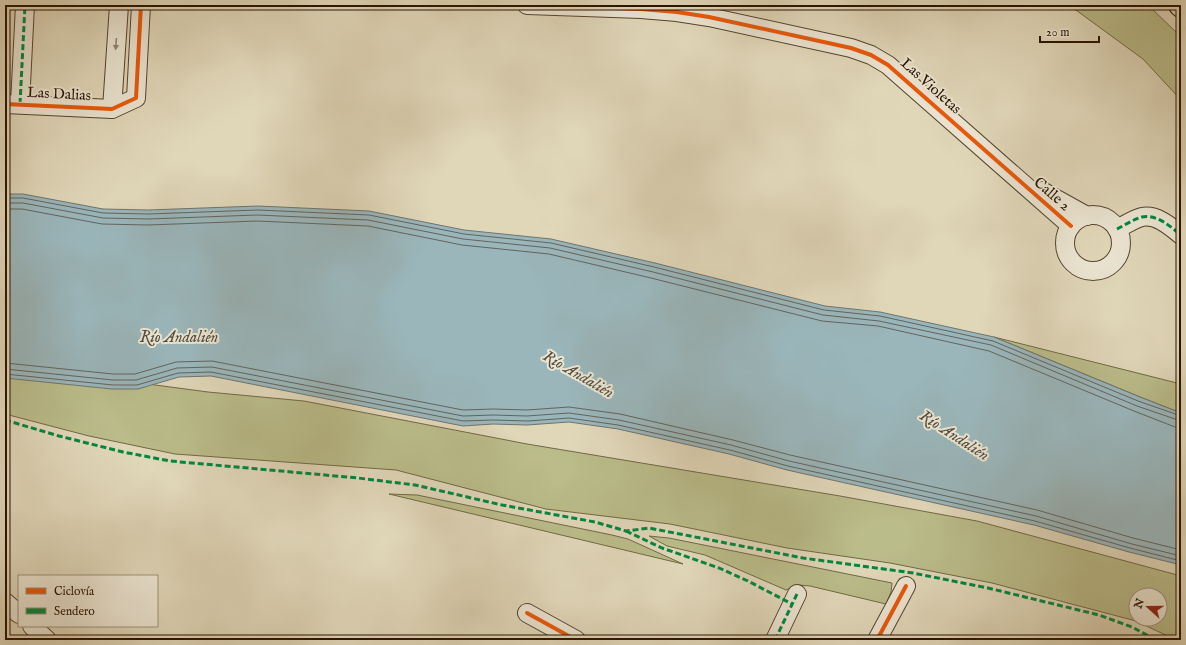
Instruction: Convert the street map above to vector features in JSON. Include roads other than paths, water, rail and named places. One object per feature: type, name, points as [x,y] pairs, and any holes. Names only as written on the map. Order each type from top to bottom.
[{"type":"street","points":[[12,104],[25,5]]},
{"type":"street","points":[[119,5],[112,108],[136,98],[141,5]]},
{"type":"street","name":"Las Violetas","points":[[527,5],[641,9],[677,12],[709,17],[851,48],[871,55],[888,64],[1018,179]]},
{"type":"street","name":"Las Dalias","points":[[12,104],[112,108]]},
{"type":"street","points":[[1018,179],[1087,216]]},
{"type":"street","name":"Calle 2","points":[[1018,179],[1071,226]]},
{"type":"street","points":[[1087,216],[1102,217],[1110,221],[1117,229],[1120,239],[1120,249],[1117,258],[1108,267],[1100,271],[1088,271],[1079,267],[1071,261],[1066,250],[1065,241],[1071,226],[1078,220],[1087,216]]},
{"type":"street","points":[[1117,229],[1143,217],[1150,217],[1162,221],[1181,235]]},
{"type":"street","points":[[876,640],[906,586]]},
{"type":"street","points":[[775,640],[797,594]]},
{"type":"street","points":[[5,602],[18,613]]},
{"type":"street","points":[[527,613],[576,640]]},
{"type":"street","points":[[33,627],[47,640]]},
{"type":"water","name":"Río Andalién","points":[[5,194],[23,194],[103,209],[148,210],[258,206],[369,211],[464,230],[551,239],[655,263],[825,306],[880,312],[994,337],[1181,413],[1181,565],[1034,525],[787,470],[729,454],[618,429],[569,422],[527,425],[493,424],[463,426],[211,376],[179,377],[138,389],[112,389],[5,378]]}]
